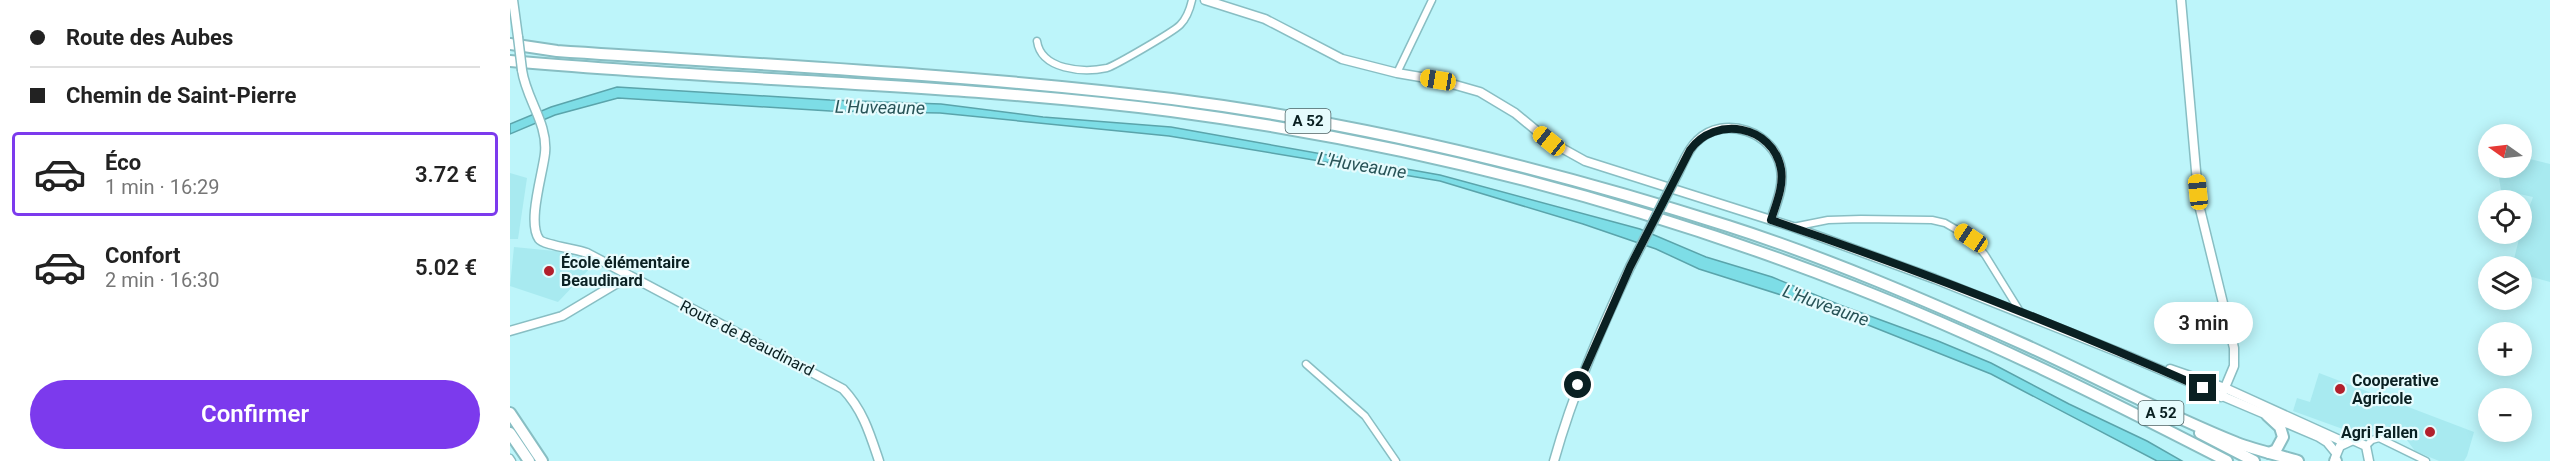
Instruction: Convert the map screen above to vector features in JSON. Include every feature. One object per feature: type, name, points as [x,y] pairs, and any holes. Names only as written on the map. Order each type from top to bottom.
[{"type":"highway","name":"A 52","points":[[514,41],[557,51],[967,78],[1174,99],[1348,127],[1475,154],[1626,194],[1735,228],[1860,275],[2068,366],[2254,461]]},
{"type":"highway","name":"A 52","points":[[510,61],[968,92],[1171,111],[1347,141],[1474,167],[1624,207],[1730,241],[1856,288],[2020,357],[2227,461]]},
{"type":"highway","points":[[2068,366],[2240,444],[2298,461]]},
{"type":"highway","points":[[510,413],[542,461]]},
{"type":"highway","points":[[2267,415],[2280,427],[2283,437],[2276,450],[2269,453]]},
{"type":"highway","points":[[510,433],[529,461]]},
{"type":"street","name":"Route de Beaudinard","points":[[513,0],[514,41],[524,87],[542,124],[546,144],[534,224],[538,238],[542,242],[571,247],[586,253],[843,389],[856,403],[865,419],[879,461]]},
{"type":"street","points":[[1037,41],[1039,52],[1050,63],[1069,69],[1108,68],[1179,26],[1189,13],[1192,0]]},
{"type":"street","points":[[1205,0],[1224,2],[1265,19],[1342,59],[1397,73],[1438,80],[1480,92],[1515,113],[1549,141],[1585,161],[1793,227],[2021,313],[2319,438],[2327,442],[2335,459]]},
{"type":"street","points":[[1397,73],[1432,0]]},
{"type":"street","points":[[2181,0],[2199,205],[2234,348],[2234,366],[2222,397]]},
{"type":"street","points":[[1554,461],[1586,363],[1630,267],[1696,141],[1715,130],[1736,128],[1757,136],[1772,147],[1781,168],[1781,187],[1771,220]]},
{"type":"street","points":[[1793,227],[1839,220],[1932,220],[1945,223],[1971,238],[1985,255],[2021,313]]},
{"type":"street","points":[[510,331],[562,316],[629,276]]},
{"type":"street","points":[[2127,356],[2225,388],[2344,442],[2353,440],[2366,446]]},
{"type":"street","points":[[1306,364],[1365,416],[1396,461]]},
{"type":"street","points":[[2366,446],[2372,440],[2379,438],[2426,461]]},
{"type":"street","points":[[2335,459],[2344,442]]},
{"type":"street","points":[[2366,446],[2369,458],[2380,461]]},
{"type":"shaded area","points":[[2532,160],[2550,164],[2550,282],[2532,277],[2532,256],[2515,256],[2518,244],[2532,244],[2532,190],[2501,190],[2499,178],[2532,178]]},
{"type":"shaded area","points":[[510,173],[527,178],[518,239],[510,239]]},
{"type":"shaded area","name":"École élémentaire Beaudinard","points":[[514,247],[565,252],[594,264],[558,302],[510,286]]},
{"type":"shaded area","points":[[2319,373],[2474,432],[2467,456],[2464,461],[2439,461],[2415,451],[2407,440],[2378,429],[2362,436],[2293,411],[2297,398],[2310,402]]},
{"type":"water","name":"L'Huveaune","points":[[617,87],[830,100],[941,104],[1043,117],[1171,127],[1440,175],[1640,229],[1706,257],[1772,277],[1991,363],[2147,441],[2182,461],[2157,461],[1991,374],[1838,313],[1699,269],[1656,249],[1583,224],[1440,181],[1169,136],[940,113],[830,111],[618,98],[555,115],[510,134],[510,124],[551,107]]},
{"type":"place","name":"École élémentaire Beaudinard","points":[[549,271]]},
{"type":"place","name":"Cooperative Agricole","points":[[2340,389]]},
{"type":"place","name":"Agri Fallen","points":[[2430,432]]},
{"type":"route","points":[[1578,385],[1630,267],[1690,150],[1696,141],[1715,130],[1736,128],[1766,141],[1777,157],[1782,177],[1771,220],[1935,279],[2203,388]]}]
